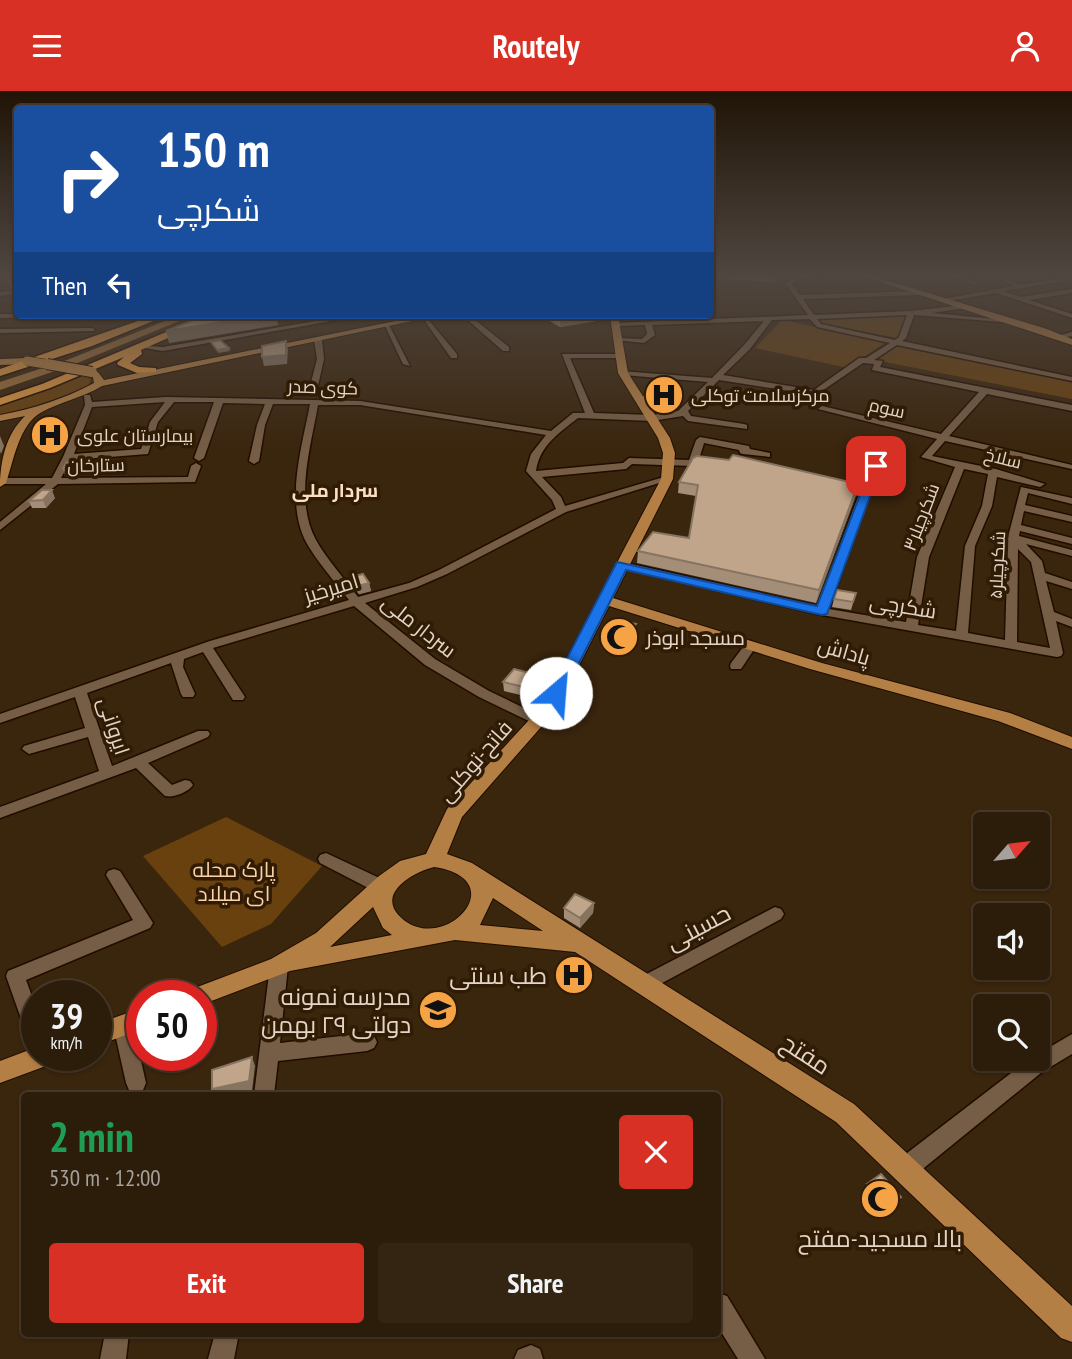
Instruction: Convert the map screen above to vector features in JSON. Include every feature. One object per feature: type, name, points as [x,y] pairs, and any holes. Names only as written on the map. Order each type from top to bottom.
[{"type":"highway","points":[[1,368],[104,333]]},
{"type":"highway","points":[[1,368],[88,344],[116,333]]},
{"type":"highway","points":[[0,399],[88,371],[179,333]]},
{"type":"highway","points":[[152,370],[137,370],[122,363],[125,359],[182,333]]},
{"type":"highway","points":[[1,368],[29,363],[54,365]]},
{"type":"main road","points":[[54,365],[88,371],[152,370],[337,333]]},
{"type":"main road","points":[[0,420],[84,393],[99,384],[349,333]]},
{"type":"main road","points":[[619,333],[623,373],[664,438],[669,453],[668,468]]},
{"type":"main road","points":[[1046,333],[1056,336]]},
{"type":"main road","points":[[1047,333],[1072,342]]},
{"type":"main road","points":[[88,371],[99,377],[99,384]]},
{"type":"main road","points":[[0,482],[19,428],[40,409]]},
{"type":"main road","points":[[0,420],[19,428]]},
{"type":"main road","name":"فاتح-توکلی","points":[[434,859],[454,814],[548,709],[605,600],[668,468]]},
{"type":"main road","name":"پاداش","points":[[605,600],[1004,717],[1072,743]]},
{"type":"main road","points":[[279,966],[324,939],[387,881],[418,861],[434,859],[460,864],[478,879],[582,944]]},
{"type":"main road","points":[[217,990],[279,966],[453,932],[467,924],[482,902],[478,879]]},
{"type":"main road","points":[[387,881],[381,902],[385,915],[402,930],[426,936]]},
{"type":"main road","name":"مفتح","points":[[453,932],[582,944],[845,1113],[1072,1327]]},
{"type":"main road","points":[[0,1072],[21,1064]]},
{"type":"street","points":[[148,348],[163,349],[256,333]]},
{"type":"street","points":[[390,333],[407,364]]},
{"type":"street","points":[[436,333],[454,356]]},
{"type":"street","points":[[487,333],[506,349]]},
{"type":"street","points":[[591,416],[565,356],[620,348],[644,341],[651,333]]},
{"type":"street","points":[[681,413],[759,333]]},
{"type":"street","points":[[854,333],[1072,379]]},
{"type":"street","points":[[867,361],[897,342],[901,333]]},
{"type":"street","points":[[1056,336],[1072,334]]},
{"type":"street","points":[[0,339],[56,339]]},
{"type":"street","points":[[313,390],[320,365],[321,348],[318,340]]},
{"type":"street","points":[[623,373],[816,393],[862,360],[880,363],[875,368],[1072,408]]},
{"type":"street","points":[[713,381],[804,400]]},
{"type":"street","points":[[943,437],[985,391]]},
{"type":"street","points":[[0,527],[54,482],[68,457],[89,405],[84,393]]},
{"type":"street","points":[[639,398],[668,398]]},
{"type":"street","points":[[68,457],[145,452],[154,422],[170,401]]},
{"type":"street","name":"کوی صدر","points":[[89,405],[170,401],[360,403],[553,434]]},
{"type":"street","name":"ستارخان","points":[[0,482],[192,480],[219,401]]},
{"type":"street","points":[[254,461],[261,425],[270,401]]},
{"type":"street","name":"سردار ملی","points":[[314,403],[302,474],[301,508],[310,539],[355,601],[430,662],[484,694],[538,720]]},
{"type":"street","name":"سوم","points":[[822,409],[1069,467]]},
{"type":"street","points":[[562,510],[557,499],[531,471],[531,460],[541,444],[576,415],[652,418],[686,413],[688,418],[744,427]]},
{"type":"street","name":"سلاخ","points":[[943,437],[926,457],[1072,492]]},
{"type":"street","name":"امیرخیز","points":[[0,719],[206,647],[413,585],[562,510],[668,468],[693,463],[700,440],[746,448],[743,451],[767,455]]},
{"type":"street","points":[[822,611],[871,475],[888,446]]},
{"type":"street","points":[[534,475],[625,466],[629,461],[668,468]]},
{"type":"street","name":"شکرچیلر۳","points":[[912,626],[923,557],[961,464]]},
{"type":"street","points":[[962,635],[970,546],[987,506],[993,471]]},
{"type":"street","points":[[854,489],[867,492]]},
{"type":"street","name":"شکرچیلر۵","points":[[1011,644],[1014,532],[1024,489],[1072,501]]},
{"type":"street","points":[[1020,507],[1072,519]]},
{"type":"street","points":[[1014,532],[1072,541]]},
{"type":"street","points":[[1014,532],[1072,553]]},
{"type":"street","points":[[1014,532],[1036,561],[1050,615],[1072,623]]},
{"type":"street","name":"شکرچی","points":[[622,565],[822,611],[1057,653],[1050,615]]},
{"type":"street","points":[[1041,576],[1072,586]]},
{"type":"street","points":[[736,666],[751,645]]},
{"type":"street","points":[[206,647],[237,697]]},
{"type":"street","points":[[178,657],[177,667],[188,694]]},
{"type":"street","name":"ایروانی","points":[[80,693],[107,773]]},
{"type":"street","points":[[29,749],[94,730]]},
{"type":"street","points":[[0,813],[138,762],[203,734]]},
{"type":"street","points":[[138,762],[170,792],[185,785]]},
{"type":"street","points":[[326,859],[387,881]]},
{"type":"street","points":[[21,993],[15,976],[144,923],[114,875]]},
{"type":"street","name":"حسینی","points":[[644,984],[775,914]]},
{"type":"street","points":[[264,1092],[279,966]]},
{"type":"street","points":[[270,1052],[367,1042]]},
{"type":"street","points":[[906,1168],[1027,1072],[1072,1042]]},
{"type":"street","points":[[135,1071],[136,1083]]},
{"type":"street","points":[[721,1310],[752,1359]]},
{"type":"street","points":[[113,1359],[116,1337]]},
{"type":"street","points":[[221,1359],[226,1337]]},
{"type":"green space","points":[[769,333],[844,333],[886,342],[848,368],[755,348]]},
{"type":"green space","points":[[871,333],[899,333],[897,338]]},
{"type":"green space","points":[[897,345],[1072,381],[1072,399],[875,360]]},
{"type":"green space","points":[[80,374],[91,379],[89,385],[83,389],[18,412],[0,415],[0,403]]},
{"type":"green space","name":"پارک محله ای میلاد","points":[[226,817],[322,866],[271,924],[222,947],[143,856]]},
{"type":"building","points":[[220,340],[229,348],[217,350],[211,342]]},
{"type":"building","points":[[286,341],[286,355],[262,357],[262,346]]},
{"type":"building","points":[[733,455],[858,484],[819,590],[638,551],[653,532],[689,538],[698,485],[679,482],[693,458],[697,456],[729,460]]},
{"type":"building","points":[[78,461],[74,468],[63,468],[67,462]]},
{"type":"building","points":[[42,490],[52,490],[43,500],[29,501]]},
{"type":"building","points":[[363,574],[369,583],[358,586],[351,577]]},
{"type":"building","points":[[837,590],[856,593],[853,602],[834,599]]},
{"type":"building","points":[[622,621],[636,624],[625,638],[602,632],[610,622],[619,624]]},
{"type":"building","points":[[514,669],[542,676],[533,689],[503,682]]},
{"type":"building","points":[[575,894],[594,903],[580,918],[564,908]]},
{"type":"building","points":[[252,1057],[249,1081],[212,1089],[212,1071],[217,1071],[217,1068]]},
{"type":"building","points":[[881,1174],[901,1197],[886,1208],[867,1184]]},
{"type":"waterway","points":[[0,386],[143,333]]},
{"type":"place","name":"مرکزسلامت توکلی","points":[[664,395]]},
{"type":"place","name":"بیمارستان علوی","points":[[50,435]]},
{"type":"place","name":"مسجد ابوذر","points":[[619,637]]},
{"type":"place","name":"طب سنتی","points":[[574,975]]},
{"type":"place","name":"مدرسه نمونه دولتی ۲۹ بهمن","points":[[438,1010]]},
{"type":"place","name":"بالا مسجید-مفتح","points":[[880,1199]]},
{"type":"district","name":"سردار ملی","points":[[335,490]]},
{"type":"route","points":[[556,693],[622,565],[822,611],[876,466]]}]
